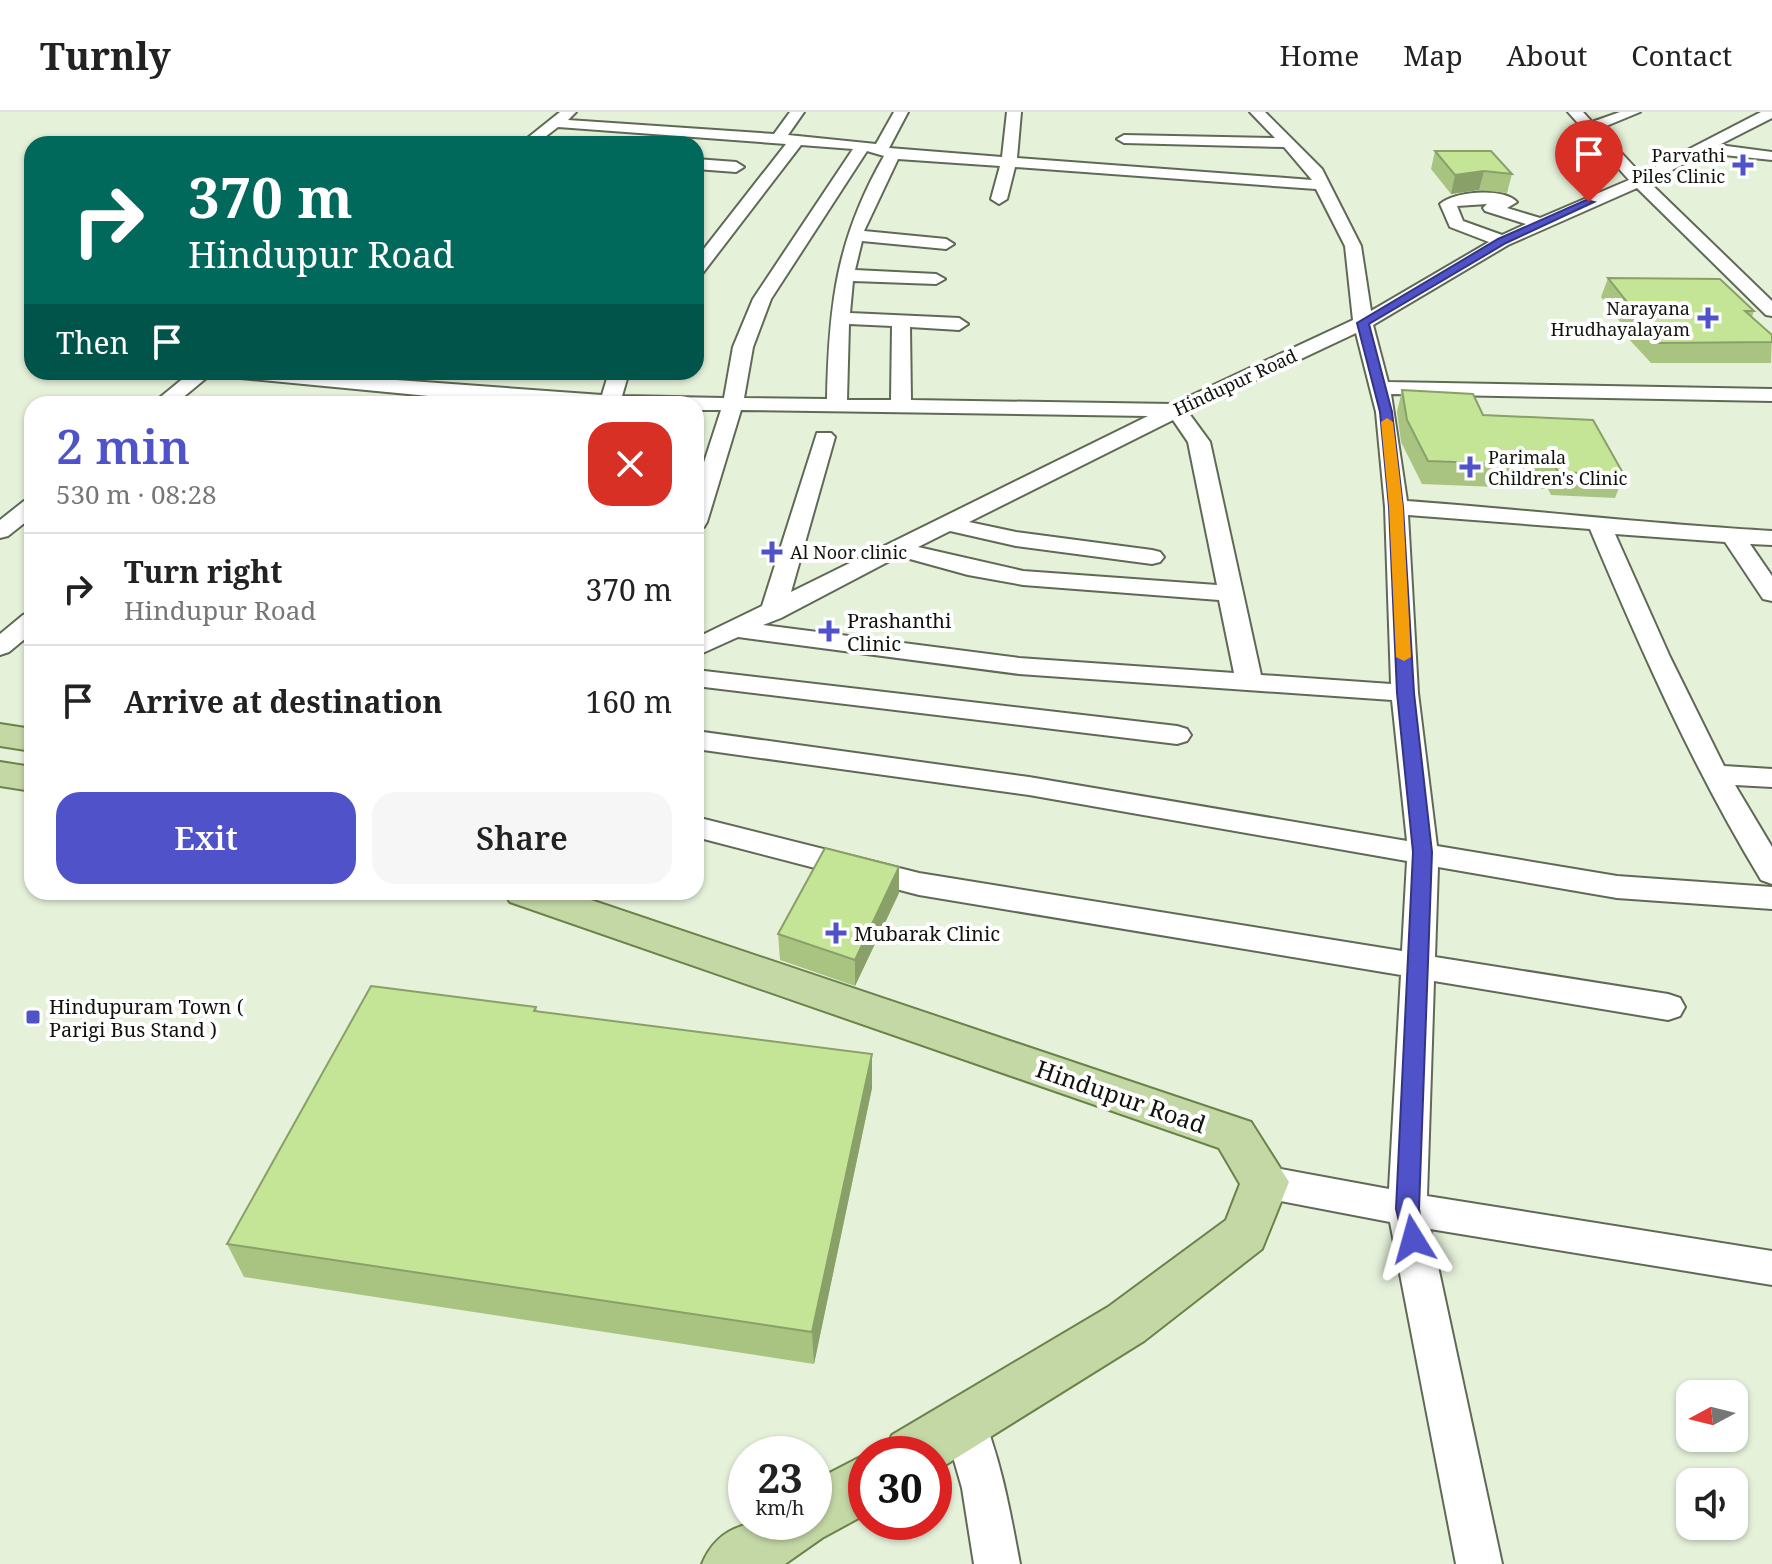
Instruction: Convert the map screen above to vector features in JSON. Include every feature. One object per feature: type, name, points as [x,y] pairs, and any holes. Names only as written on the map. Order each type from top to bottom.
[{"type":"main road","points":[[0,735],[24,739]]},
{"type":"main road","points":[[0,774],[24,778]]},
{"type":"main road","name":"Hindupur Road","points":[[547,900],[1235,1135],[1265,1182]]},
{"type":"main road","points":[[941,1436],[1126,1324],[1245,1234],[1265,1182]]},
{"type":"main road","points":[[731,1564],[770,1540]]},
{"type":"street","points":[[538,136],[569,112]]},
{"type":"street","points":[[778,139],[797,112]]},
{"type":"street","points":[[704,496],[733,404],[743,347],[762,299],[879,149],[901,112]]},
{"type":"street","points":[[999,199],[1009,160],[1014,112]]},
{"type":"street","points":[[1257,112],[1314,169],[1353,246],[1363,323],[1380,388],[1396,507],[1405,693],[1423,852],[1407,1209],[1479,1564]]},
{"type":"street","points":[[1575,112],[1639,181],[1772,311]]},
{"type":"street","points":[[1588,128],[1633,112]]},
{"type":"street","points":[[1727,112],[1764,116]]},
{"type":"street","name":"Hindupur Road","points":[[704,644],[1176,410],[1363,323],[1502,241],[1639,181],[1764,116]]},
{"type":"street","points":[[555,123],[797,140],[1321,185]]},
{"type":"street","points":[[674,136],[678,132]]},
{"type":"street","points":[[1124,139],[1289,143]]},
{"type":"street","points":[[704,260],[797,140]]},
{"type":"street","points":[[1703,148],[1772,156]]},
{"type":"street","points":[[837,405],[840,318],[846,275],[879,149]]},
{"type":"street","points":[[704,165],[736,167]]},
{"type":"street","points":[[1502,241],[1456,224],[1448,204],[1456,200],[1505,199],[1509,202],[1491,208],[1539,223]]},
{"type":"street","points":[[856,235],[946,244]]},
{"type":"street","points":[[846,275],[936,279]]},
{"type":"street","points":[[1728,290],[1751,290]]},
{"type":"street","points":[[840,318],[959,324]]},
{"type":"street","points":[[901,321],[901,405]]},
{"type":"street","points":[[172,396],[193,380]]},
{"type":"street","points":[[306,396],[324,380]]},
{"type":"street","points":[[340,380],[409,396]]},
{"type":"street","points":[[414,396],[428,380]]},
{"type":"street","points":[[1380,388],[1772,395]]},
{"type":"street","points":[[704,404],[1176,410],[1199,442],[1249,682]]},
{"type":"street","points":[[772,613],[824,437]]},
{"type":"street","points":[[1396,507],[1599,523],[1625,529],[1772,538]]},
{"type":"street","points":[[0,531],[24,512]]},
{"type":"street","points":[[1599,523],[1657,657],[1714,774],[1772,873]]},
{"type":"street","points":[[948,524],[1029,542],[1152,557]]},
{"type":"street","points":[[1733,536],[1772,594]]},
{"type":"street","points":[[899,549],[968,568],[1023,578],[1230,593]]},
{"type":"street","points":[[0,647],[24,627]]},
{"type":"street","points":[[737,629],[1019,666],[1405,693]]},
{"type":"street","points":[[704,679],[1177,735]]},
{"type":"street","points":[[704,741],[1029,786],[1617,887],[1772,898]]},
{"type":"street","points":[[1714,774],[1772,778]]},
{"type":"street","points":[[704,829],[919,884],[1668,1007]]},
{"type":"street","points":[[1265,1182],[1407,1209],[1772,1268]]},
{"type":"street","points":[[964,1422],[984,1488],[997,1564]]},
{"type":"building","points":[[1435,151],[1491,151],[1512,174],[1484,171],[1455,175]]},
{"type":"building","points":[[1608,278],[1720,279],[1754,311],[1745,311],[1772,335],[1772,342],[1658,343],[1634,317],[1639,317]]},
{"type":"building","points":[[1402,390],[1473,394],[1483,415],[1593,420],[1624,475],[1558,472],[1555,466],[1428,461],[1407,420]]},
{"type":"building","points":[[825,848],[899,867],[855,960],[778,934]]},
{"type":"building","points":[[371,986],[536,1007],[534,1011],[872,1054],[812,1332],[227,1244]]},
{"type":"slow traffic","points":[[1387,422],[1396,507],[1404,657]]},
{"type":"place","name":"Parvathi Piles Clinic","points":[[1743,165]]},
{"type":"place","name":"Narayana Hrudhayalayam","points":[[1708,318]]},
{"type":"place","name":"Parimala Children's Clinic","points":[[1470,467]]},
{"type":"place","name":"Al Noor clinic","points":[[772,552]]},
{"type":"place","name":"Prashanthi Clinic","points":[[829,631]]},
{"type":"place","name":"Mubarak Clinic","points":[[836,933]]},
{"type":"place","name":"Hindupuram Town ( Parigi Bus Stand )","points":[[33,1017]]},
{"type":"route","points":[[1413,1239],[1407,1209],[1423,852],[1405,693],[1396,507],[1386,412],[1363,323],[1502,241],[1589,202]]}]
